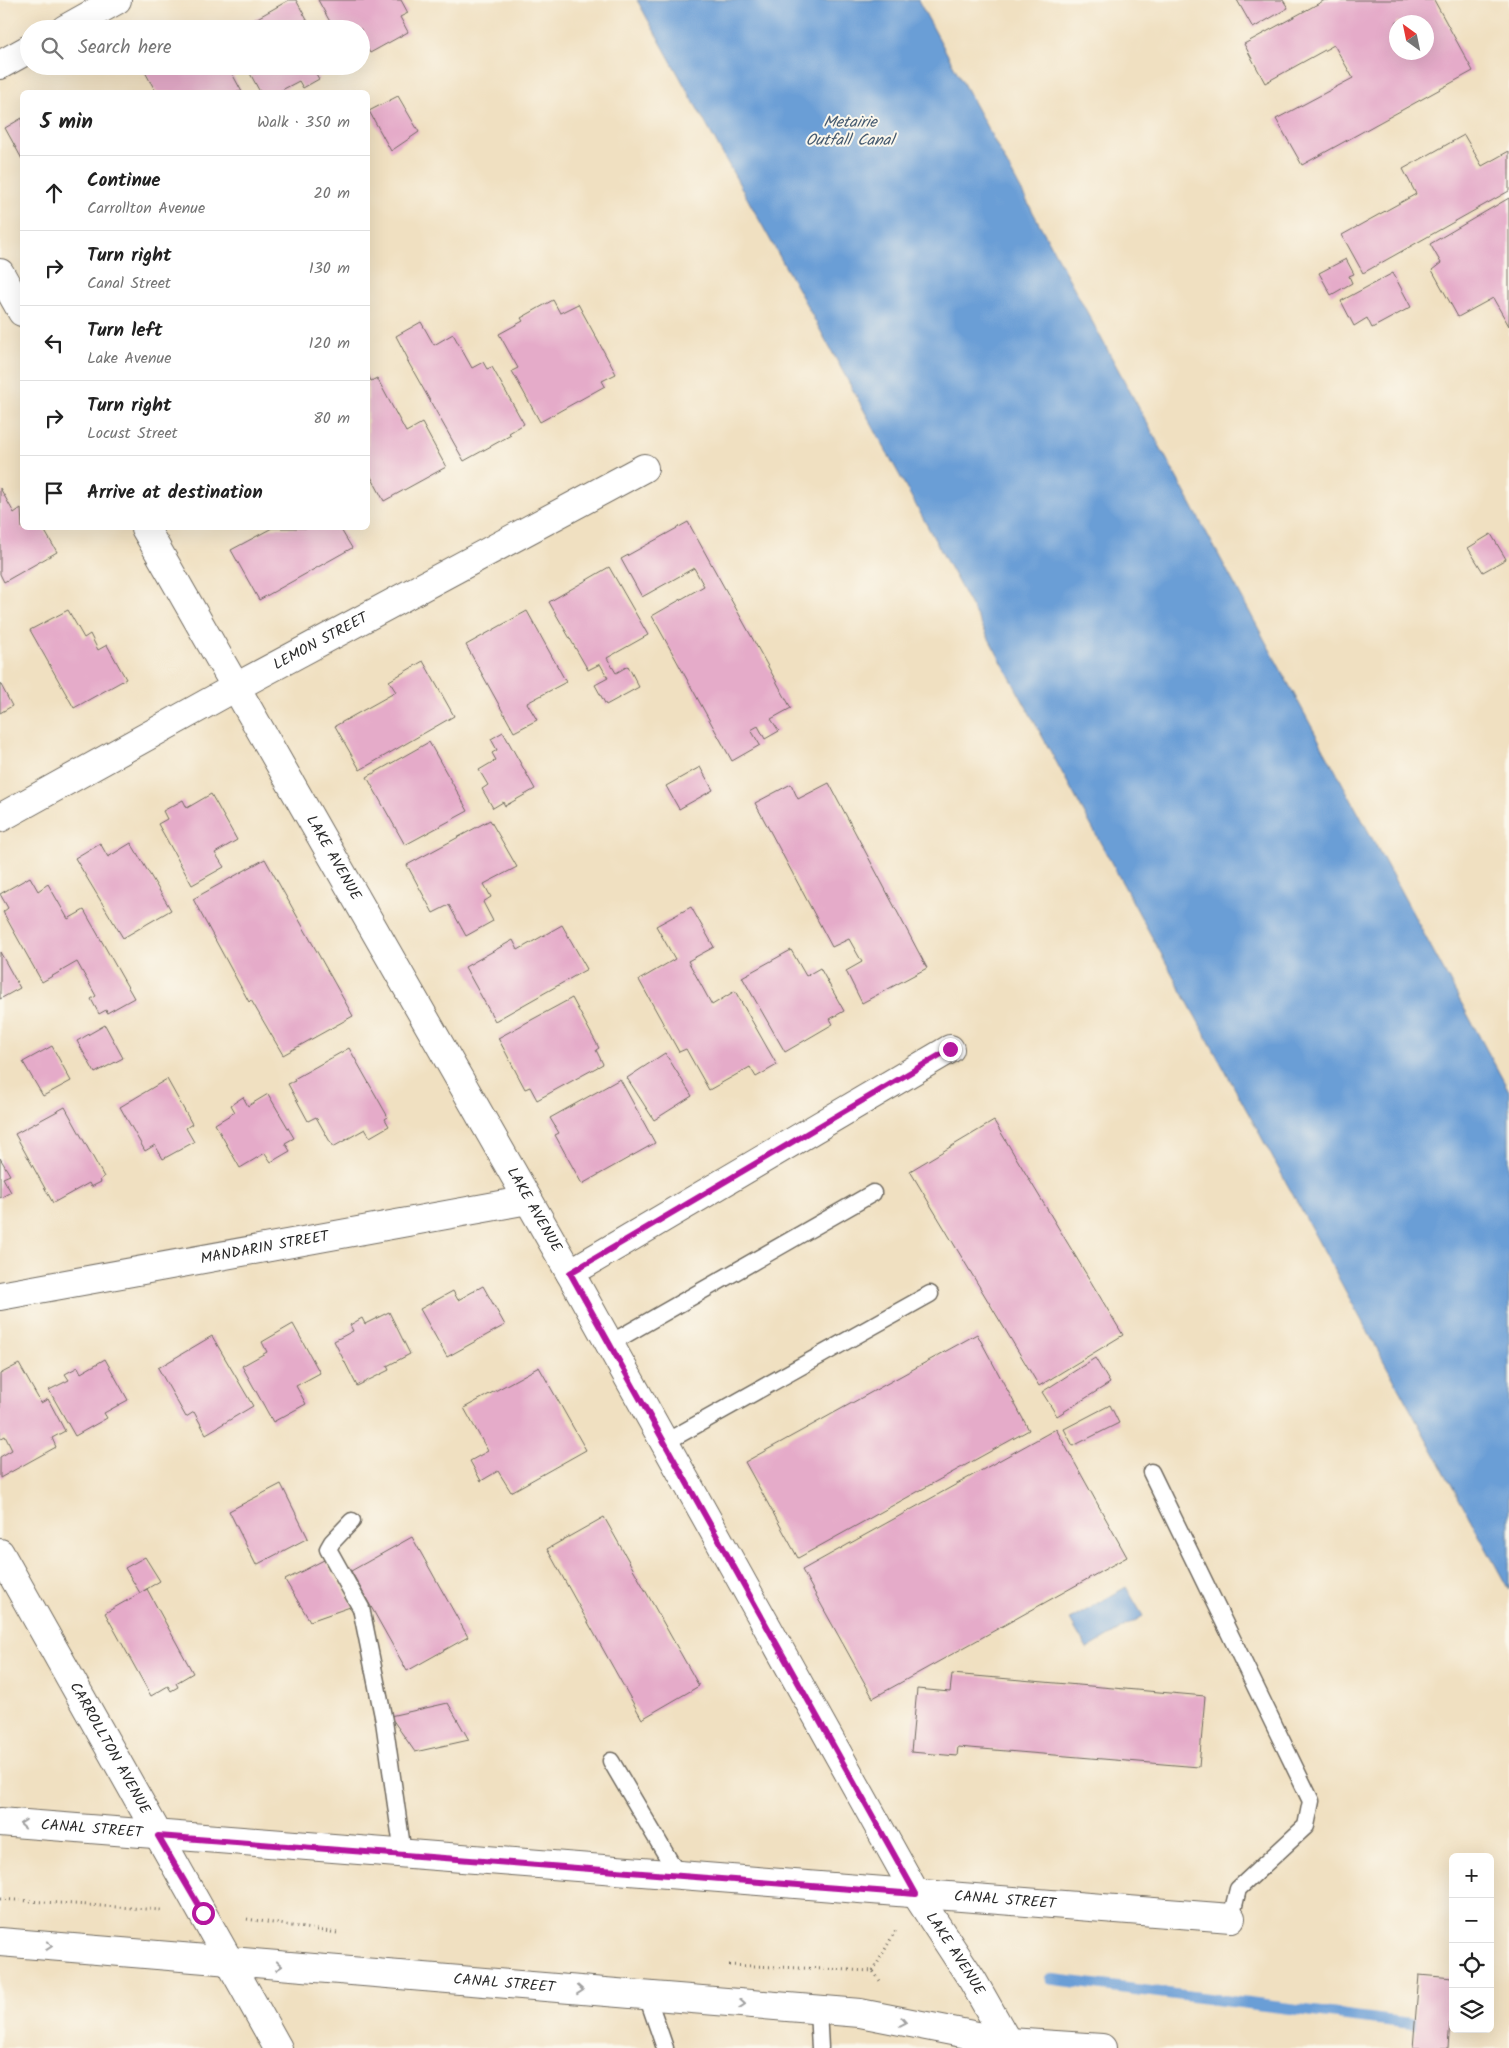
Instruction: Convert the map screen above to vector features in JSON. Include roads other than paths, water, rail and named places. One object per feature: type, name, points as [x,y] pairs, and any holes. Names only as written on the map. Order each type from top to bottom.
[{"type":"street","points":[[81,20],[117,0]]},
{"type":"street","points":[[0,65],[20,54]]},
{"type":"street","points":[[0,273],[20,308]]},
{"type":"street","name":"LEMON STREET","points":[[0,818],[236,687],[644,468]]},
{"type":"street","name":"LAKE AVENUE","points":[[146,530],[570,1273],[916,1894],[973,1981],[1010,2045]]},
{"type":"street","points":[[570,1273],[950,1049]]},
{"type":"street","name":"MANDARIN STREET","points":[[0,1296],[528,1200]]},
{"type":"street","name":"CARROLLTON AVENUE","points":[[0,1552],[278,2048]]},
{"type":"street","name":"CANAL STREET","points":[[0,1822],[158,1836],[1231,1918]]},
{"type":"street","name":"CANAL STREET","points":[[0,1942],[860,2013],[1010,2045],[1102,2048]]},
{"type":"lane","points":[[609,1344],[873,1193]]},
{"type":"lane","points":[[664,1443],[930,1294]]},
{"type":"lane","points":[[1151,1472],[1311,1801],[1306,1826],[1238,1889],[1231,1918]]},
{"type":"lane","points":[[352,1521],[332,1542],[328,1549],[361,1608],[384,1721],[403,1854]]},
{"type":"lane","points":[[611,1761],[678,1875]]},
{"type":"lane","points":[[648,1996],[665,2048]]},
{"type":"lane","points":[[818,2010],[820,2048]]},
{"type":"water","name":"Metairie Outfall Canal","points":[[637,0],[918,0],[1509,1091],[1509,1590],[801,295]]},
{"type":"water","points":[[1126,1587],[1143,1616],[1087,1649],[1070,1620]]},
{"type":"waterway","points":[[1050,1979],[1415,2024]]}]
